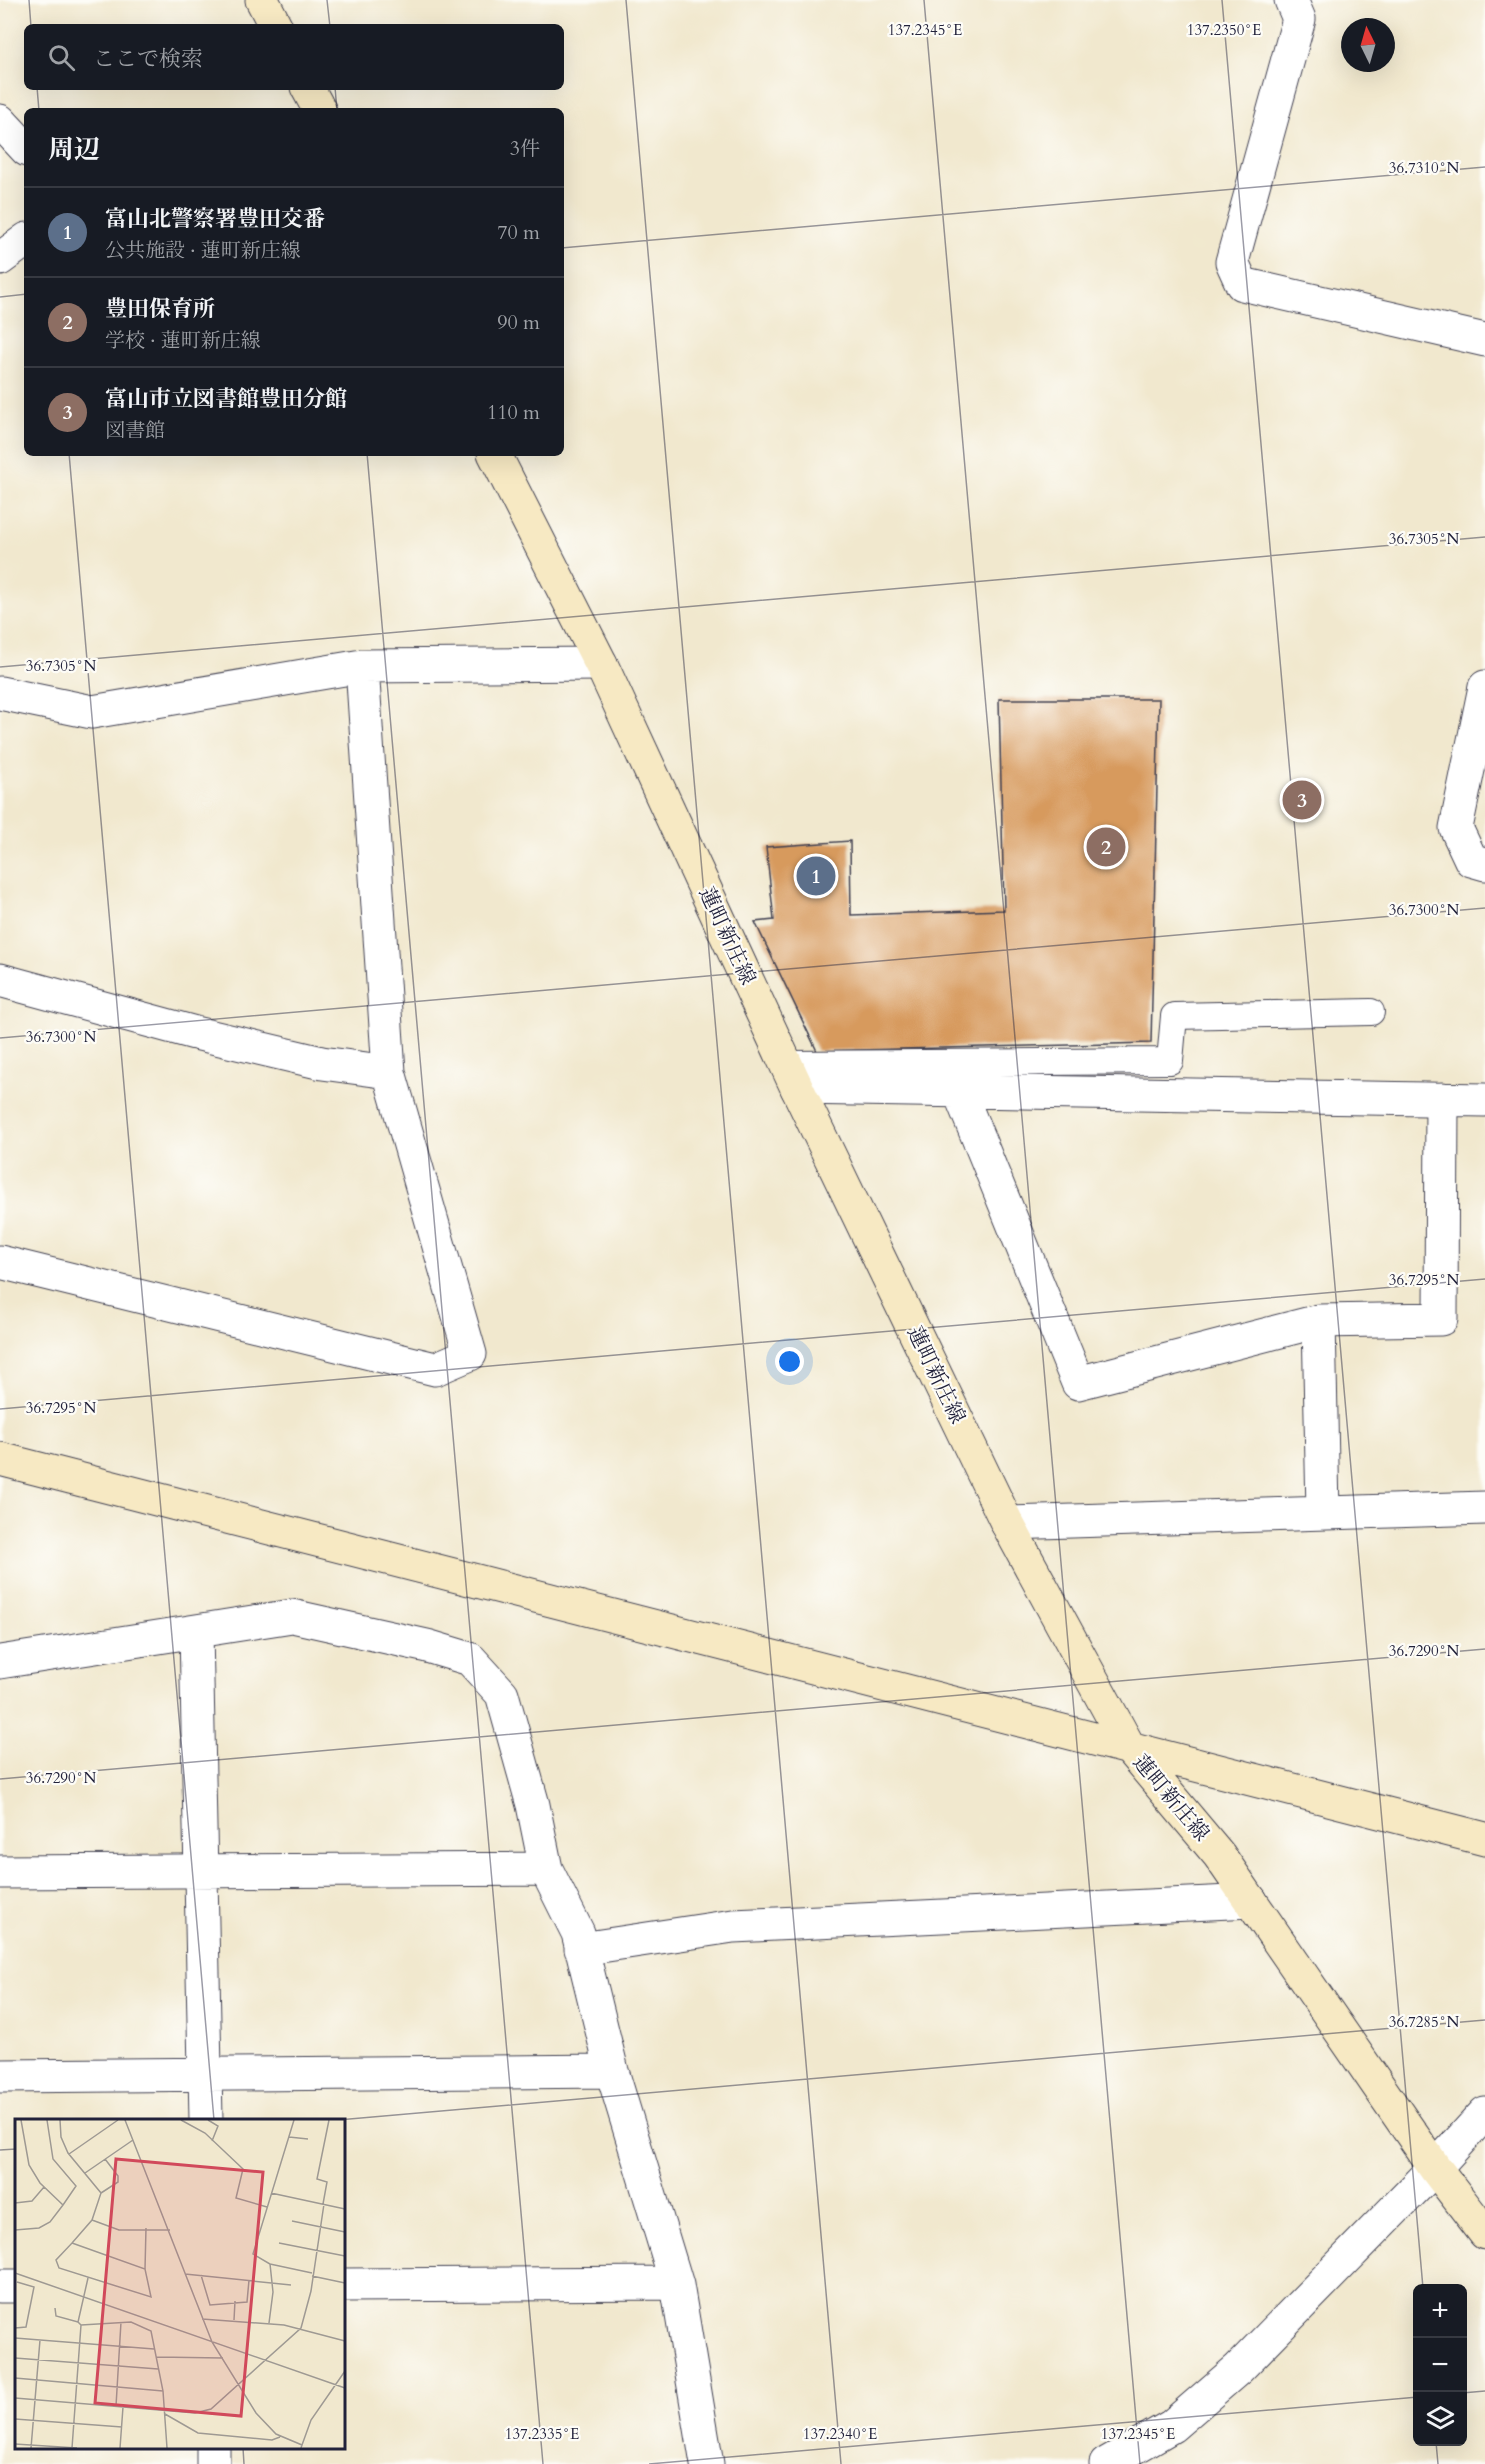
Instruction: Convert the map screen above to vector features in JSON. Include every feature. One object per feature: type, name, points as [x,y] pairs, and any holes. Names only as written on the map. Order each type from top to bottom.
[{"type":"main road","points":[[262,0],[274,24]]},
{"type":"main road","points":[[310,90],[318,108]]},
{"type":"main road","name":"蓮町新庄線","points":[[496,456],[601,664],[792,1076],[1007,1523],[1130,1749],[1219,1855],[1435,2168],[1485,2233]]},
{"type":"main road","points":[[0,1459],[1485,1839]]},
{"type":"street","points":[[1291,0],[1299,18],[1232,262],[1242,284],[1485,340]]},
{"type":"street","points":[[0,121],[24,147]]},
{"type":"street","points":[[0,259],[24,241]]},
{"type":"street","points":[[0,693],[92,712],[362,666],[601,664]]},
{"type":"street","points":[[0,1262],[435,1369],[470,1354],[389,1072],[362,666]]},
{"type":"street","points":[[1485,687],[1456,828],[1471,860],[1485,864]]},
{"type":"street","points":[[0,980],[195,1033],[311,1060],[389,1072]]},
{"type":"street","points":[[792,1076],[959,1091],[1485,1100]]},
{"type":"street","points":[[959,1091],[1078,1383],[1320,1322],[1441,1319],[1442,1100]]},
{"type":"street","points":[[1320,1322],[1323,1512]]},
{"type":"street","points":[[1007,1523],[1485,1508]]},
{"type":"street","points":[[0,1662],[292,1616],[427,1646],[470,1659],[502,1694],[534,1805],[546,1869],[578,1933],[612,2071],[676,2283],[707,2464]]},
{"type":"street","points":[[196,1631],[206,2119]]},
{"type":"street","points":[[0,1872],[546,1869]]},
{"type":"street","points":[[581,1949],[733,1926],[1251,1901]]},
{"type":"street","points":[[0,2076],[612,2071]]},
{"type":"street","points":[[1106,2464],[1172,2426],[1238,2369],[1435,2168],[1485,2113]]},
{"type":"street","points":[[345,2284],[676,2283]]},
{"type":"lane","points":[[792,1076],[1170,1061],[1174,1016],[1371,1012]]},
{"type":"building","points":[[999,699],[1159,699],[1151,1043],[817,1051],[755,922],[774,920],[766,847],[850,841],[851,915],[1004,910]]},
{"type":"place","name":"富山市立図書館豊田分館","points":[[1302,800]]},
{"type":"place","name":"豊田保育所","points":[[1106,847]]},
{"type":"place","name":"富山北警察署豊田交番","points":[[816,876]]}]
